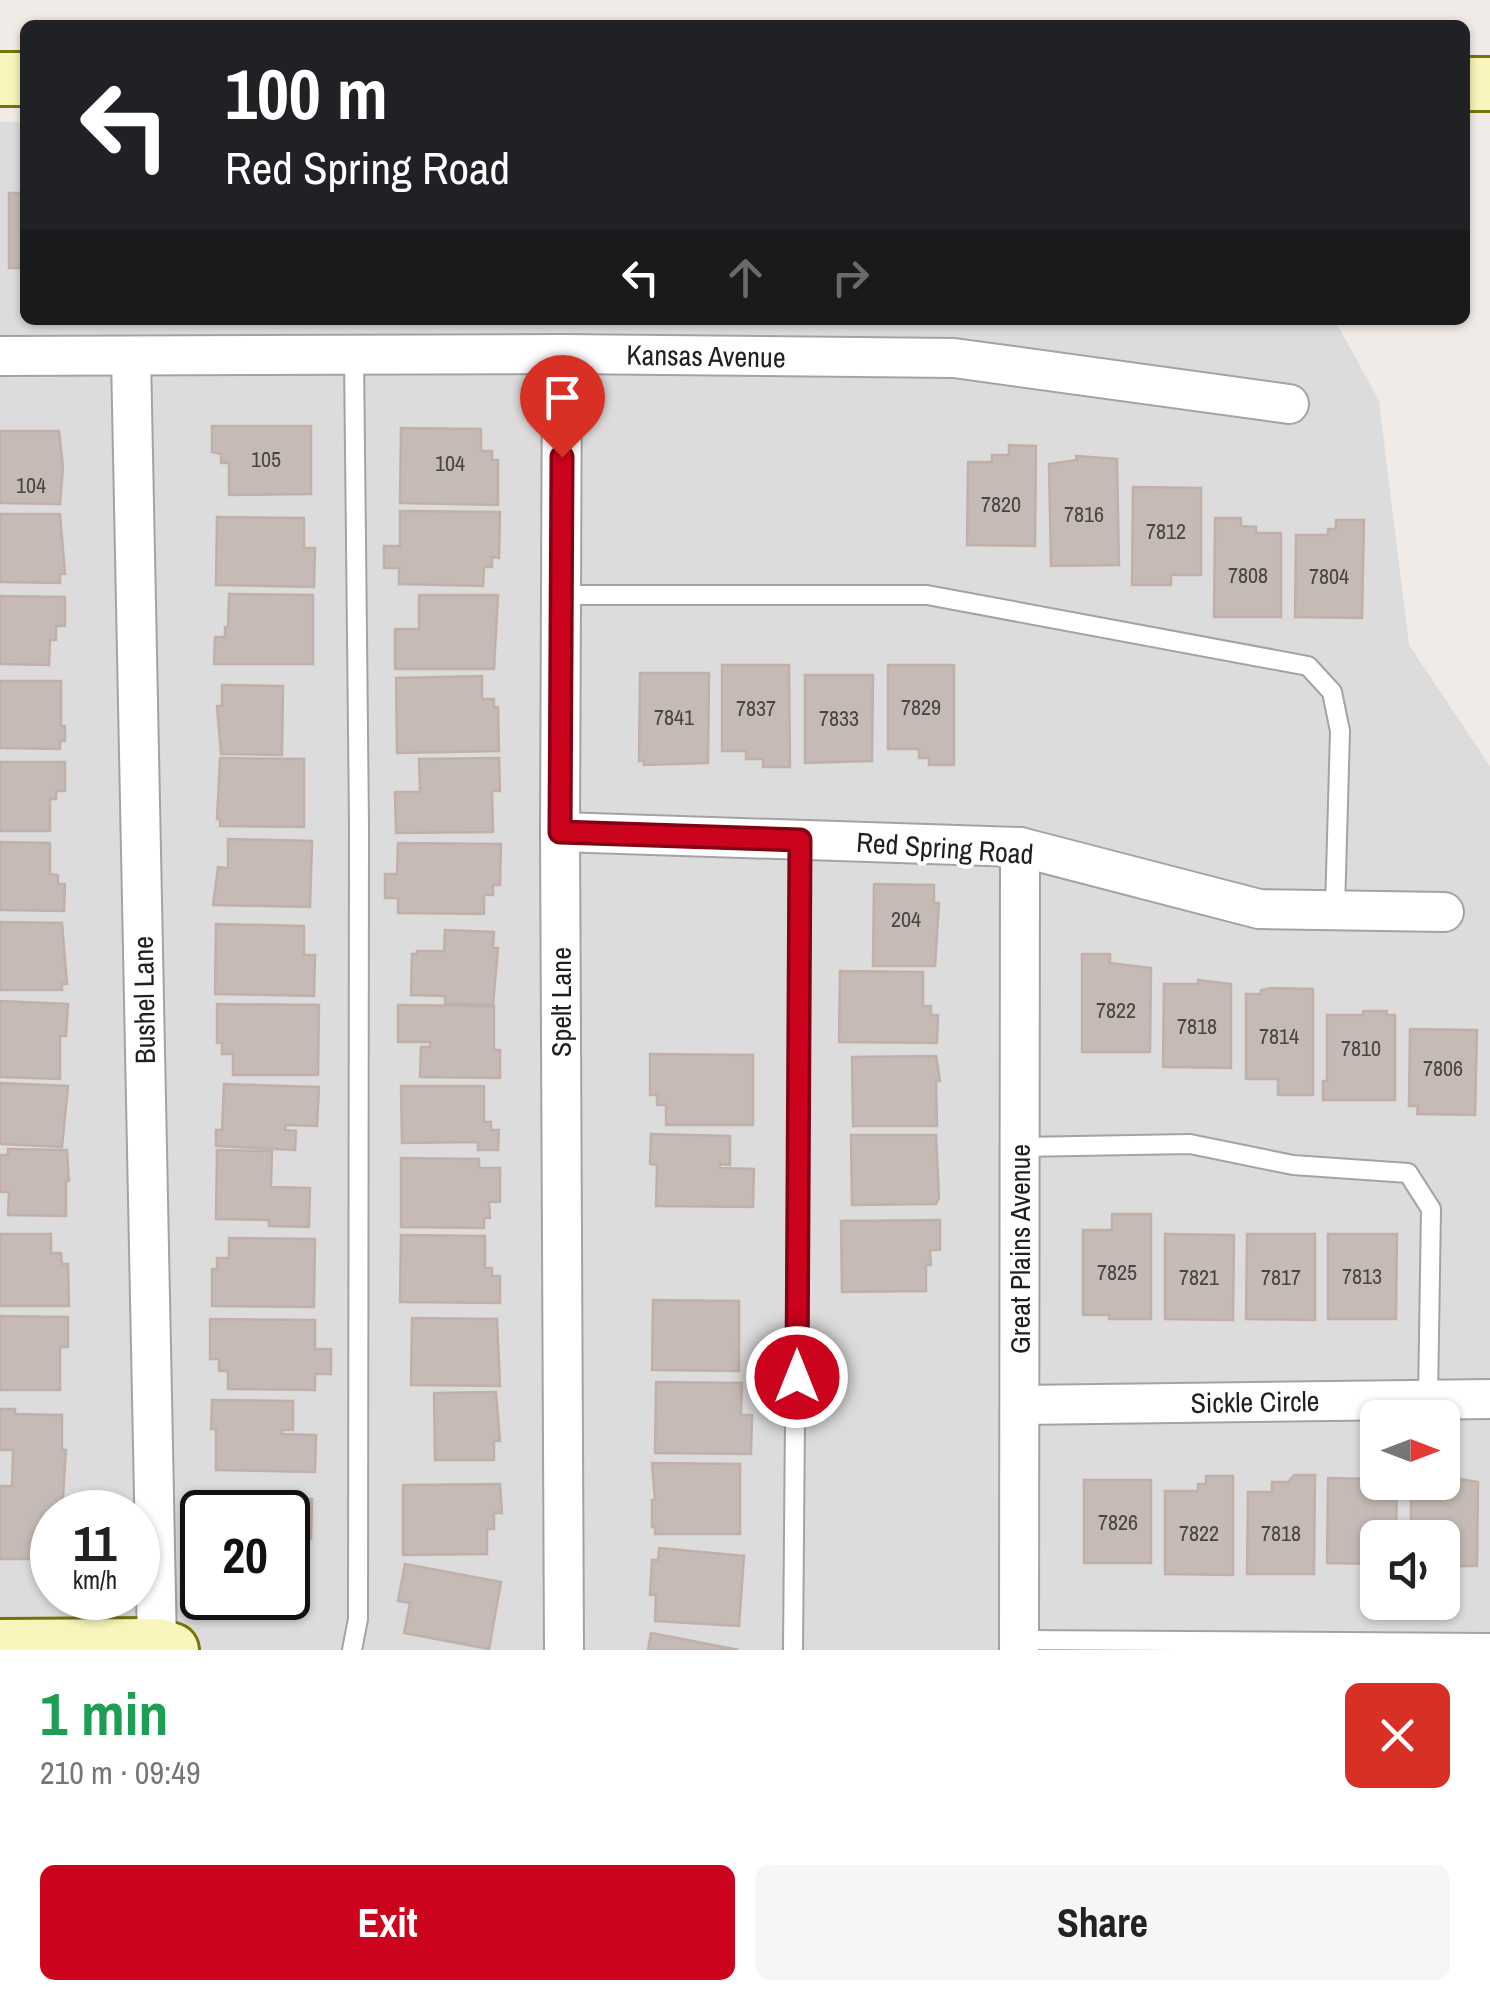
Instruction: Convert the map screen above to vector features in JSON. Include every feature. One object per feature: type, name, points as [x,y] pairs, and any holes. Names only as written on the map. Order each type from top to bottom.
[{"type":"street","name":"Kansas Avenue","points":[[0,356],[562,354],[954,358],[1288,404]]},
{"type":"street","name":"Spelt Lane","points":[[562,354],[564,1650]]},
{"type":"street","name":"Bushel Lane","points":[[131,356],[165,1648]]},
{"type":"street","name":"Red Spring Road","points":[[560,832],[1020,847],[1260,910],[1444,912]]},
{"type":"street","name":"Great Plains Avenue","points":[[1019,1645],[1020,847]]},
{"type":"street","name":"Sickle Circle","points":[[1020,1405],[1490,1398]]},
{"type":"street","points":[[0,1646],[165,1648]]},
{"type":"lane","points":[[352,1650],[358,1619],[359,978],[354,355]]},
{"type":"lane","points":[[561,595],[927,595],[1308,666],[1332,692],[1340,731],[1335,910]]},
{"type":"lane","points":[[794,1650],[800,840]]},
{"type":"lane","points":[[1020,1147],[1190,1144],[1293,1165],[1408,1173],[1431,1209],[1428,1399]]},
{"type":"lane","points":[[1019,1645],[1490,1644]]},
{"type":"shaded area","points":[[0,122],[20,122],[20,325],[1338,325],[1379,401],[1409,645],[1490,766],[1490,1650],[0,1650]]},
{"type":"building","points":[[9,193],[20,193],[20,268],[9,268]]},
{"type":"building","points":[[212,426],[311,426],[311,494],[229,495],[229,463],[221,463],[221,454],[212,452]]},
{"type":"building","points":[[401,428],[481,429],[481,451],[492,451],[492,460],[498,460],[498,505],[400,503]]},
{"type":"building","points":[[0,431],[59,431],[63,467],[60,504],[0,503]]},
{"type":"building","points":[[1009,445],[1036,446],[1035,546],[967,545],[968,462],[992,462],[992,455],[1009,455]]},
{"type":"building","points":[[1076,456],[1117,459],[1119,565],[1051,566],[1049,464],[1077,460]]},
{"type":"building","points":[[1133,487],[1201,488],[1201,575],[1171,575],[1171,585],[1132,585]]},
{"type":"building","points":[[400,511],[500,512],[499,558],[492,557],[492,567],[484,567],[483,586],[399,584],[399,568],[384,568],[384,546],[400,546]]},
{"type":"building","points":[[0,514],[60,514],[65,574],[60,574],[60,583],[0,582]]},
{"type":"building","points":[[217,517],[304,518],[304,548],[315,548],[314,587],[216,585]]},
{"type":"building","points":[[1215,518],[1241,518],[1241,526],[1256,527],[1256,533],[1281,533],[1281,617],[1214,617]]},
{"type":"building","points":[[1336,520],[1364,520],[1362,618],[1295,617],[1296,535],[1328,535],[1328,529],[1336,529]]},
{"type":"building","points":[[229,594],[313,595],[313,664],[214,664],[215,637],[225,637],[228,627]]},
{"type":"building","points":[[419,595],[498,595],[494,669],[395,669],[395,629],[419,629]]},
{"type":"building","points":[[0,596],[65,597],[65,626],[56,626],[56,640],[50,640],[49,665],[0,664]]},
{"type":"building","points":[[722,665],[789,665],[790,767],[763,767],[763,759],[746,759],[746,751],[722,751]]},
{"type":"building","points":[[888,665],[954,665],[954,765],[929,765],[929,758],[919,758],[919,749],[888,749]]},
{"type":"building","points":[[640,673],[709,673],[708,763],[644,765],[644,761],[639,761]]},
{"type":"building","points":[[805,675],[873,675],[872,761],[805,763]]},
{"type":"building","points":[[482,676],[482,699],[494,699],[494,707],[498,707],[499,751],[397,753],[396,678]]},
{"type":"building","points":[[0,681],[61,681],[65,741],[60,741],[60,749],[0,748]]},
{"type":"building","points":[[222,685],[283,686],[282,755],[221,754],[217,706],[222,706]]},
{"type":"building","points":[[220,758],[304,759],[304,827],[220,826]]},
{"type":"building","points":[[499,758],[500,791],[492,791],[493,832],[396,833],[395,792],[420,792],[419,759]]},
{"type":"building","points":[[0,762],[65,762],[65,791],[56,791],[56,799],[50,799],[50,831],[0,831]]},
{"type":"building","points":[[228,839],[312,841],[310,907],[213,905],[218,867],[228,868]]},
{"type":"building","points":[[0,842],[50,843],[50,874],[58,875],[58,884],[65,884],[64,911],[0,910]]},
{"type":"building","points":[[398,843],[501,844],[500,885],[493,885],[493,895],[484,895],[484,914],[398,913],[398,898],[385,898],[385,874],[397,874]]},
{"type":"building","points":[[874,884],[934,885],[934,903],[939,903],[935,966],[873,966]]},
{"type":"building","points":[[0,922],[62,923],[67,984],[62,984],[62,990],[0,990]]},
{"type":"building","points":[[216,924],[304,926],[304,955],[315,955],[314,996],[215,994]]},
{"type":"building","points":[[445,930],[494,932],[493,948],[498,948],[493,1005],[445,1004],[445,996],[411,995],[412,954],[444,951]]},
{"type":"building","points":[[1082,954],[1110,954],[1110,963],[1151,968],[1150,1052],[1082,1052]]},
{"type":"building","points":[[840,971],[923,972],[923,1006],[931,1006],[931,1015],[938,1015],[937,1043],[839,1042]]},
{"type":"building","points":[[1198,980],[1231,984],[1231,1068],[1163,1067],[1164,984],[1198,984]]},
{"type":"building","points":[[1313,989],[1313,1095],[1278,1095],[1278,1079],[1246,1079],[1246,994],[1261,994],[1261,990]]},
{"type":"building","points":[[0,1001],[68,1004],[66,1036],[60,1036],[60,1079],[0,1077]]},
{"type":"building","points":[[217,1004],[319,1005],[318,1075],[233,1075],[233,1054],[222,1054],[222,1043],[217,1043]]},
{"type":"building","points":[[398,1005],[494,1006],[494,1050],[500,1050],[500,1078],[420,1077],[421,1047],[430,1047],[430,1042],[398,1042]]},
{"type":"building","points":[[1363,1011],[1395,1015],[1395,1100],[1323,1100],[1323,1081],[1327,1081],[1327,1015],[1363,1015]]},
{"type":"building","points":[[1410,1029],[1477,1030],[1475,1115],[1417,1114],[1418,1106],[1409,1106]]},
{"type":"building","points":[[650,1054],[753,1055],[753,1125],[666,1125],[666,1105],[657,1105],[657,1095],[650,1095]]},
{"type":"building","points":[[936,1056],[940,1081],[936,1081],[937,1126],[853,1126],[852,1057]]},
{"type":"building","points":[[0,1083],[68,1086],[62,1147],[0,1144]]},
{"type":"building","points":[[224,1084],[319,1087],[317,1126],[286,1125],[285,1130],[296,1131],[295,1150],[216,1146],[216,1130],[222,1130]]},
{"type":"building","points":[[401,1086],[484,1086],[484,1122],[491,1122],[491,1130],[499,1130],[498,1150],[478,1150],[478,1142],[402,1143]]},
{"type":"building","points":[[651,1134],[730,1136],[730,1165],[720,1164],[720,1168],[754,1169],[753,1207],[656,1206],[657,1165],[650,1164]]},
{"type":"building","points":[[851,1135],[936,1135],[936,1204],[852,1205]]},
{"type":"building","points":[[8,1149],[67,1150],[66,1216],[8,1215],[9,1192],[0,1192],[0,1155],[8,1155]]},
{"type":"building","points":[[217,1150],[272,1151],[271,1187],[310,1188],[309,1227],[269,1226],[269,1220],[216,1219]]},
{"type":"building","points":[[401,1158],[479,1159],[479,1168],[500,1168],[500,1202],[489,1202],[490,1218],[484,1218],[484,1228],[401,1227]]},
{"type":"building","points":[[1112,1214],[1151,1214],[1151,1319],[1083,1315],[1083,1230],[1112,1230]]},
{"type":"building","points":[[940,1220],[940,1250],[930,1250],[926,1291],[842,1292],[841,1221]]},
{"type":"building","points":[[0,1234],[51,1234],[51,1253],[61,1253],[62,1264],[68,1264],[69,1306],[0,1306]]},
{"type":"building","points":[[1165,1234],[1234,1235],[1233,1320],[1165,1319]]},
{"type":"building","points":[[1247,1234],[1315,1234],[1315,1320],[1246,1319]]},
{"type":"building","points":[[1328,1234],[1397,1234],[1396,1319],[1328,1319]]},
{"type":"building","points":[[401,1235],[485,1236],[485,1268],[492,1268],[492,1276],[500,1276],[500,1303],[400,1302]]},
{"type":"building","points":[[229,1238],[315,1239],[314,1307],[212,1306],[212,1269],[217,1269],[217,1258],[229,1258]]},
{"type":"building","points":[[653,1300],[739,1301],[739,1371],[652,1370]]},
{"type":"building","points":[[0,1316],[68,1317],[68,1347],[60,1347],[60,1390],[0,1390]]},
{"type":"building","points":[[412,1318],[497,1319],[500,1386],[411,1385]]},
{"type":"building","points":[[210,1319],[315,1320],[315,1349],[331,1349],[331,1374],[315,1374],[315,1390],[228,1389],[228,1371],[219,1371],[219,1359],[210,1359]]},
{"type":"building","points":[[656,1382],[742,1383],[741,1415],[752,1415],[751,1454],[655,1453]]},
{"type":"building","points":[[496,1392],[500,1441],[494,1441],[494,1460],[435,1460],[434,1393]]},
{"type":"building","points":[[212,1400],[293,1401],[293,1430],[282,1430],[282,1434],[316,1435],[315,1472],[216,1470]]},
{"type":"building","points":[[0,1409],[15,1409],[15,1414],[62,1415],[62,1450],[66,1450],[63,1490],[30,1490],[30,1559],[0,1559],[0,1486],[12,1486],[13,1450],[0,1450]]},
{"type":"building","points":[[652,1463],[740,1464],[740,1534],[655,1534]]},
{"type":"building","points":[[1294,1475],[1315,1475],[1314,1574],[1247,1574],[1248,1492],[1272,1492],[1272,1482],[1288,1482]]},
{"type":"building","points":[[1206,1476],[1233,1476],[1233,1575],[1165,1574],[1165,1491],[1198,1491],[1198,1484],[1206,1484]]},
{"type":"building","points":[[1328,1478],[1360,1479],[1360,1500],[1397,1500],[1396,1520],[1360,1520],[1360,1564],[1327,1563]]},
{"type":"building","points":[[1460,1479],[1478,1482],[1477,1566],[1460,1566],[1460,1520],[1411,1520],[1411,1500],[1460,1500]]},
{"type":"building","points":[[1084,1480],[1151,1480],[1151,1563],[1084,1563]]},
{"type":"building","points":[[500,1484],[502,1513],[494,1513],[494,1529],[487,1529],[487,1554],[403,1555],[403,1485]]},
{"type":"building","points":[[659,1548],[744,1556],[739,1626],[655,1621],[656,1595],[650,1595],[652,1560],[658,1560]]},
{"type":"building","points":[[405,1564],[501,1582],[489,1649],[404,1633],[410,1603],[398,1601]]},
{"type":"building","points":[[651,1633],[739,1650],[648,1650]]},
{"type":"route","points":[[562,457],[560,832],[800,840],[797,1377]]}]
